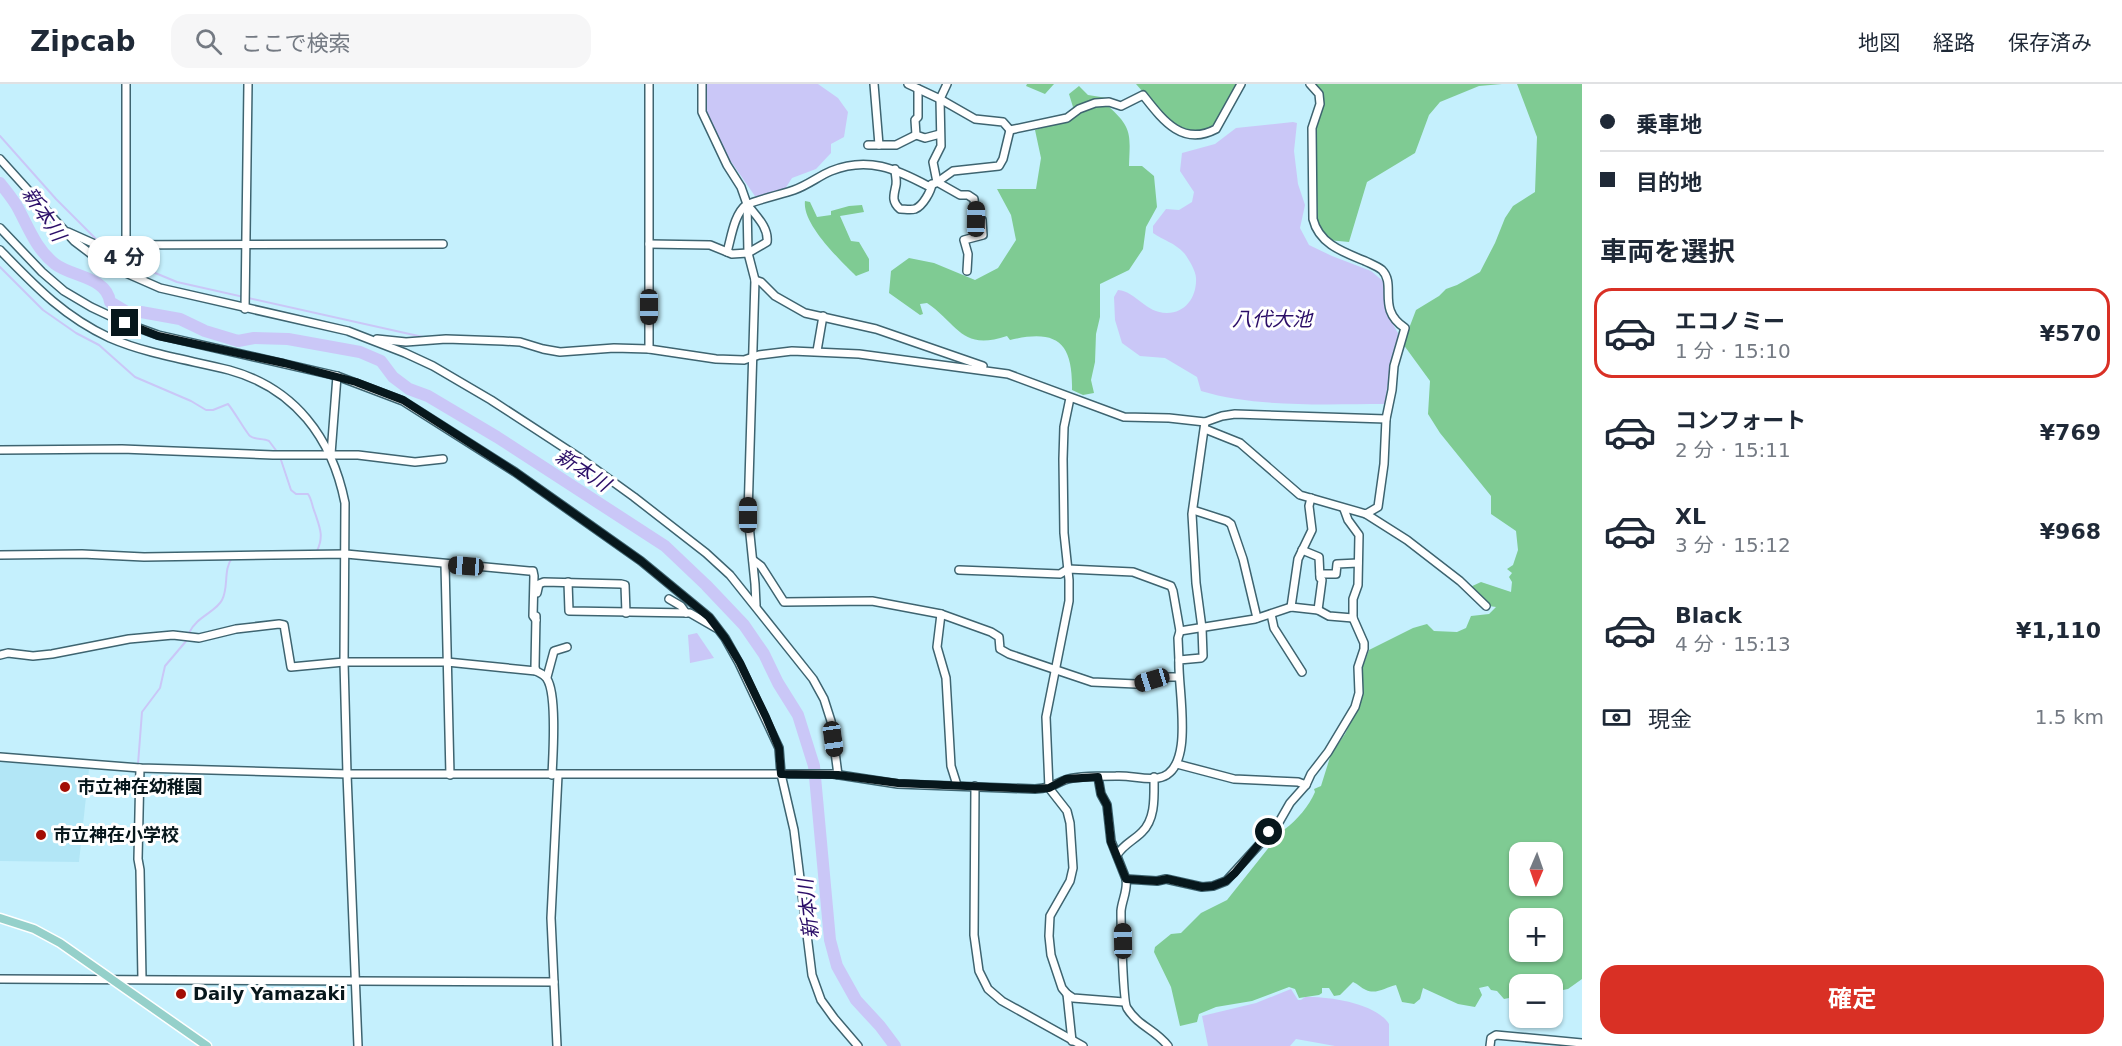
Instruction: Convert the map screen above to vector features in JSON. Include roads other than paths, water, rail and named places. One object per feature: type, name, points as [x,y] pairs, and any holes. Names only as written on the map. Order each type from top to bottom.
[{"type":"main road","points":[[0,918],[34,929],[60,943],[207,1046]]},
{"type":"street","points":[[126,84],[126,244]]},
{"type":"street","points":[[245,309],[248,244],[248,84]]},
{"type":"street","points":[[649,84],[649,349]]},
{"type":"street","points":[[702,84],[702,112],[727,165],[741,187],[747,204],[748,253],[755,280],[748,515],[756,605]]},
{"type":"street","points":[[874,84],[879,145]]},
{"type":"street","points":[[908,84],[975,119],[1003,123],[1010,130]]},
{"type":"street","points":[[895,169],[896,185],[893,198],[895,205],[900,209],[918,208],[935,183],[933,162],[941,146],[940,99],[947,84]]},
{"type":"street","points":[[1010,130],[1067,118],[1079,109],[1095,103],[1109,102],[1121,106],[1143,95],[1165,123],[1178,131],[1190,134],[1209,132],[1216,129],[1241,84]]},
{"type":"street","points":[[1310,84],[1319,94],[1320,104],[1312,128],[1313,219],[1315,225],[1327,243],[1384,272],[1390,311],[1398,323],[1405,328],[1394,366],[1386,419],[1384,464],[1378,507],[1366,514]]},
{"type":"street","points":[[916,135],[918,89]]},
{"type":"street","points":[[727,252],[741,212],[747,204],[800,188],[831,171],[845,167],[874,165],[895,169],[928,186],[953,171],[999,166],[1010,130]]},
{"type":"street","points":[[868,146],[896,145],[916,135],[925,138],[940,134]]},
{"type":"street","points":[[0,159],[63,230],[88,254],[102,263],[138,280],[177,293],[348,331],[375,340],[453,377],[580,458],[706,553],[730,575],[756,605],[813,679],[824,699],[831,721],[836,775]]},
{"type":"street","points":[[935,183],[974,199],[976,219],[982,220],[983,235],[964,240],[968,254],[967,271]]},
{"type":"street","points":[[649,244],[710,245],[732,254],[748,253],[767,242],[768,237],[760,219],[747,204]]},
{"type":"street","points":[[0,228],[42,272],[64,291],[125,323],[158,336],[337,376],[403,400],[515,472],[641,561],[709,617],[740,663],[779,748],[781,774],[794,830],[812,975],[821,1000],[858,1046]]},
{"type":"street","points":[[63,230],[97,245],[443,244]]},
{"type":"street","points":[[0,250],[45,297],[74,319],[111,338],[150,352],[231,371],[266,385],[295,407],[315,428],[331,455],[345,503],[344,662],[358,1046]]},
{"type":"street","points":[[755,280],[805,313],[886,333],[982,366],[985,370]]},
{"type":"street","points":[[817,351],[822,316]]},
{"type":"street","points":[[375,340],[504,341],[520,342],[543,350],[560,352],[614,348],[649,349],[716,359],[744,360],[759,355],[817,351],[1008,374],[1124,417],[1169,418],[1205,426],[1253,452],[1300,495],[1366,514],[1407,540],[1486,606]]},
{"type":"street","points":[[331,455],[337,376]]},
{"type":"street","points":[[1070,398],[1064,427],[1063,459],[1064,533],[1069,601],[1046,717],[1049,788],[1067,812],[1070,823],[1072,868],[1070,881],[1050,916],[1049,936],[1051,954],[1062,988],[1067,994],[1073,998],[1124,1002]]},
{"type":"street","points":[[1179,660],[1203,656],[1196,583],[1193,510],[1205,426],[1221,416],[1234,414],[1386,419]]},
{"type":"street","points":[[0,450],[358,455],[415,462],[443,459]]},
{"type":"street","points":[[1291,607],[1295,568],[1312,530],[1309,506],[1311,498]]},
{"type":"street","points":[[1126,879],[1150,881],[1167,879],[1202,887],[1226,881],[1278,824],[1295,796],[1306,785],[1311,774],[1328,752],[1358,699],[1358,667],[1364,643],[1353,618],[1359,535],[1348,520],[1344,509]]},
{"type":"street","points":[[1193,510],[1231,524],[1243,559],[1257,618]]},
{"type":"street","points":[[1302,550],[1319,557],[1322,580],[1318,610]]},
{"type":"street","points":[[0,555],[81,554],[144,557],[346,554],[533,571],[533,616],[536,620]]},
{"type":"street","points":[[753,560],[761,566],[784,602],[866,601],[941,614],[991,632],[999,637],[1000,649],[1009,654],[1092,682],[1122,685],[1178,677]]},
{"type":"street","points":[[1320,574],[1336,574],[1337,564],[1358,563]]},
{"type":"street","points":[[445,564],[450,776]]},
{"type":"street","points":[[0,757],[140,768],[347,774],[450,776],[790,773],[836,775],[898,783],[1049,788],[1066,779],[1117,776],[1154,777],[1170,773],[1177,764],[1183,709],[1178,677],[1180,631],[1171,586],[1133,572],[1068,569],[1060,574],[959,570]]},
{"type":"street","points":[[568,582],[569,611],[686,613],[696,616],[719,630]]},
{"type":"street","points":[[536,671],[537,588],[539,584],[568,582],[625,585],[627,613]]},
{"type":"street","points":[[669,599],[681,606],[686,613]]},
{"type":"street","points":[[1180,631],[1257,618],[1291,607],[1318,610],[1329,616],[1353,618]]},
{"type":"street","points":[[941,614],[937,647],[945,678],[951,766],[957,785]]},
{"type":"street","points":[[1271,614],[1274,628],[1302,672]]},
{"type":"street","points":[[0,655],[8,653],[33,656],[52,654],[129,639],[174,635],[199,639],[236,629],[279,624],[284,625],[291,667],[344,662],[447,662],[536,671],[547,677],[550,684],[554,719],[555,775],[551,918],[557,1046]]},
{"type":"street","points":[[547,677],[555,651],[567,647]]},
{"type":"street","points":[[1177,764],[1234,779],[1298,782],[1306,785]]},
{"type":"street","points":[[140,768],[138,859],[142,979]]},
{"type":"street","points":[[1098,777],[1101,794],[1107,805],[1111,842],[1127,884],[1121,912],[1124,1002],[1135,1019],[1143,1027],[1154,1032],[1168,1046]]},
{"type":"street","points":[[1117,855],[1122,847],[1142,832],[1150,819],[1154,798],[1154,777]]},
{"type":"street","points":[[975,786],[974,935],[979,971],[988,989],[1002,1001],[1076,1044]]},
{"type":"street","points":[[0,979],[554,982]]},
{"type":"street","points":[[1067,994],[1076,1044]]},
{"type":"street","points":[[1490,1046],[1491,1038],[1496,1035],[1582,1043]]},
{"type":"water","points":[[705,84],[818,84],[838,98],[848,112],[844,137],[831,144],[831,153],[816,169],[792,178],[783,192],[757,199],[718,143],[705,110]]},
{"type":"water","name":"八代大池","points":[[1297,123],[1294,151],[1298,184],[1305,205],[1300,228],[1309,245],[1371,271],[1384,282],[1385,310],[1399,335],[1385,404],[1269,403],[1201,391],[1197,377],[1165,358],[1140,356],[1122,343],[1115,320],[1114,297],[1118,290],[1131,294],[1153,310],[1167,313],[1185,307],[1195,291],[1196,275],[1186,255],[1153,233],[1153,226],[1166,209],[1179,210],[1192,202],[1194,192],[1180,171],[1182,153],[1215,144],[1236,128]]},
{"type":"water","points":[[697,633],[714,658],[690,663],[688,635]]},
{"type":"water","points":[[1291,989],[1298,1000],[1305,997],[1326,998],[1351,1002],[1374,1011],[1389,1024],[1389,1046],[1335,1046],[1296,1039],[1290,1046],[1208,1046],[1202,1016],[1256,1003]]},
{"type":"waterway","points":[[0,136],[56,199],[97,240]]},
{"type":"waterway","name":"新本川","points":[[0,183],[17,206],[38,246],[49,258],[62,268],[96,282],[103,287],[110,302],[130,314],[141,312],[180,319],[205,331],[238,341],[254,338],[288,339],[360,352],[381,361],[393,377],[409,389],[428,396],[497,437],[665,546],[706,585],[744,625],[764,654],[778,683],[798,715],[814,766],[830,940],[837,966],[856,1000],[895,1046]]},
{"type":"waterway","points":[[105,248],[131,263],[177,282],[423,337]]},
{"type":"waterway","points":[[0,267],[43,310],[76,333],[99,345],[135,377],[191,401],[206,410],[213,410],[228,404],[250,436],[269,441],[278,453]]},
{"type":"waterway","points":[[280,457],[291,490],[296,494],[308,494],[310,499],[320,532],[317,551]]},
{"type":"waterway","points":[[189,633],[192,627],[222,600],[232,558]]},
{"type":"waterway","points":[[138,764],[142,712],[160,688],[165,666],[187,640]]},
{"type":"waterway","points":[[135,857],[137,869]]},
{"type":"waterway","points":[[0,975],[96,976]]},
{"type":"waterway","points":[[120,976],[130,976]]},
{"type":"place","name":"市立神在幼稚園","points":[[65,787]]},
{"type":"place","name":"市立神在小学校","points":[[41,835]]},
{"type":"place","name":"Daily Yamazaki","points":[[181,994]]}]
